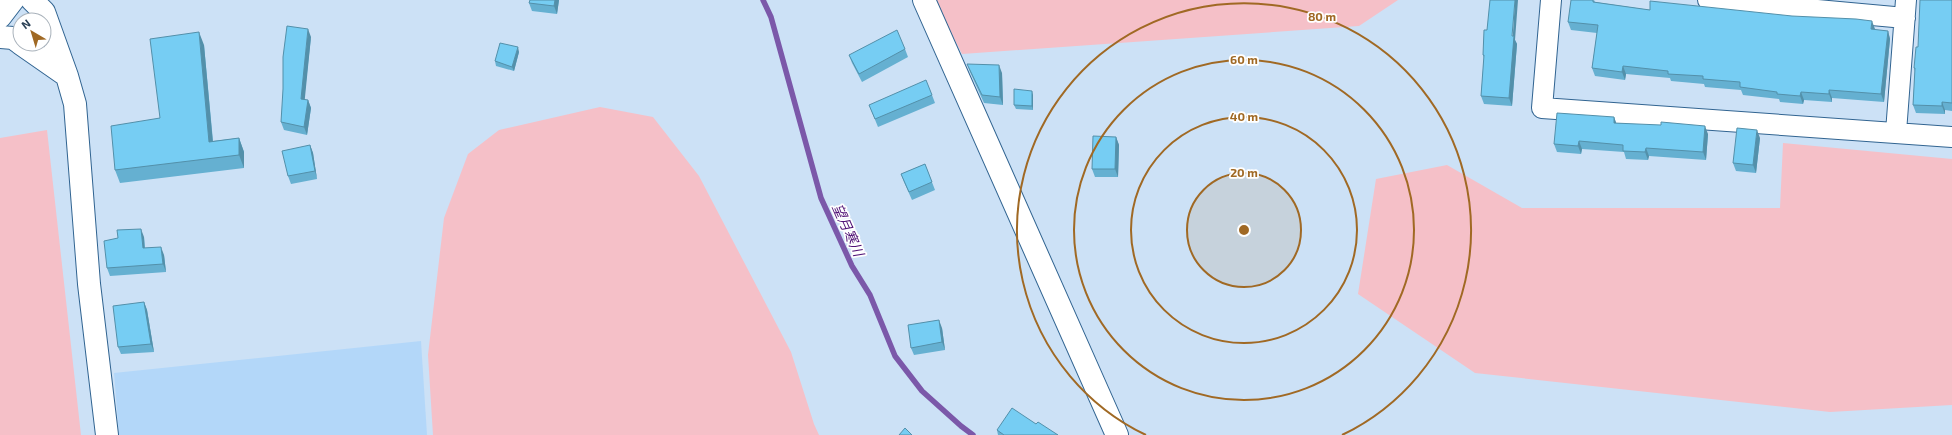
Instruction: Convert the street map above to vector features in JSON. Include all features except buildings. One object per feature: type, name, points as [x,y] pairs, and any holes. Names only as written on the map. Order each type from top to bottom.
[{"type":"street","points":[[0,17],[13,0]]},
{"type":"street","points":[[32,0],[44,12],[67,76],[75,104],[89,284],[107,435]]},
{"type":"street","points":[[924,0],[1117,435]]},
{"type":"street","points":[[1551,0],[1542,108],[1952,137]]},
{"type":"street","points":[[1708,0],[1906,9],[1896,132]]},
{"type":"street","points":[[0,36],[12,38]]},
{"type":"street","points":[[32,52],[67,76]]},
{"type":"shaded area","points":[[934,0],[1398,0],[1359,26],[962,54]]},
{"type":"shaded area","points":[[600,107],[653,117],[699,176],[791,352],[814,424],[819,435],[433,435],[428,355],[444,218],[468,154],[499,130]]},
{"type":"shaded area","points":[[47,130],[81,435],[0,435],[0,138]]},
{"type":"shaded area","points":[[1783,143],[1952,159],[1952,405],[1830,412],[1475,373],[1358,294],[1376,179],[1447,165],[1522,208],[1780,208]]},
{"type":"shaded area","points":[[421,341],[427,435],[119,435],[114,373]]},
{"type":"waterway","name":"望月寒川","points":[[763,0],[771,17],[821,198],[852,266],[870,295],[895,356],[922,391],[973,435]]}]
